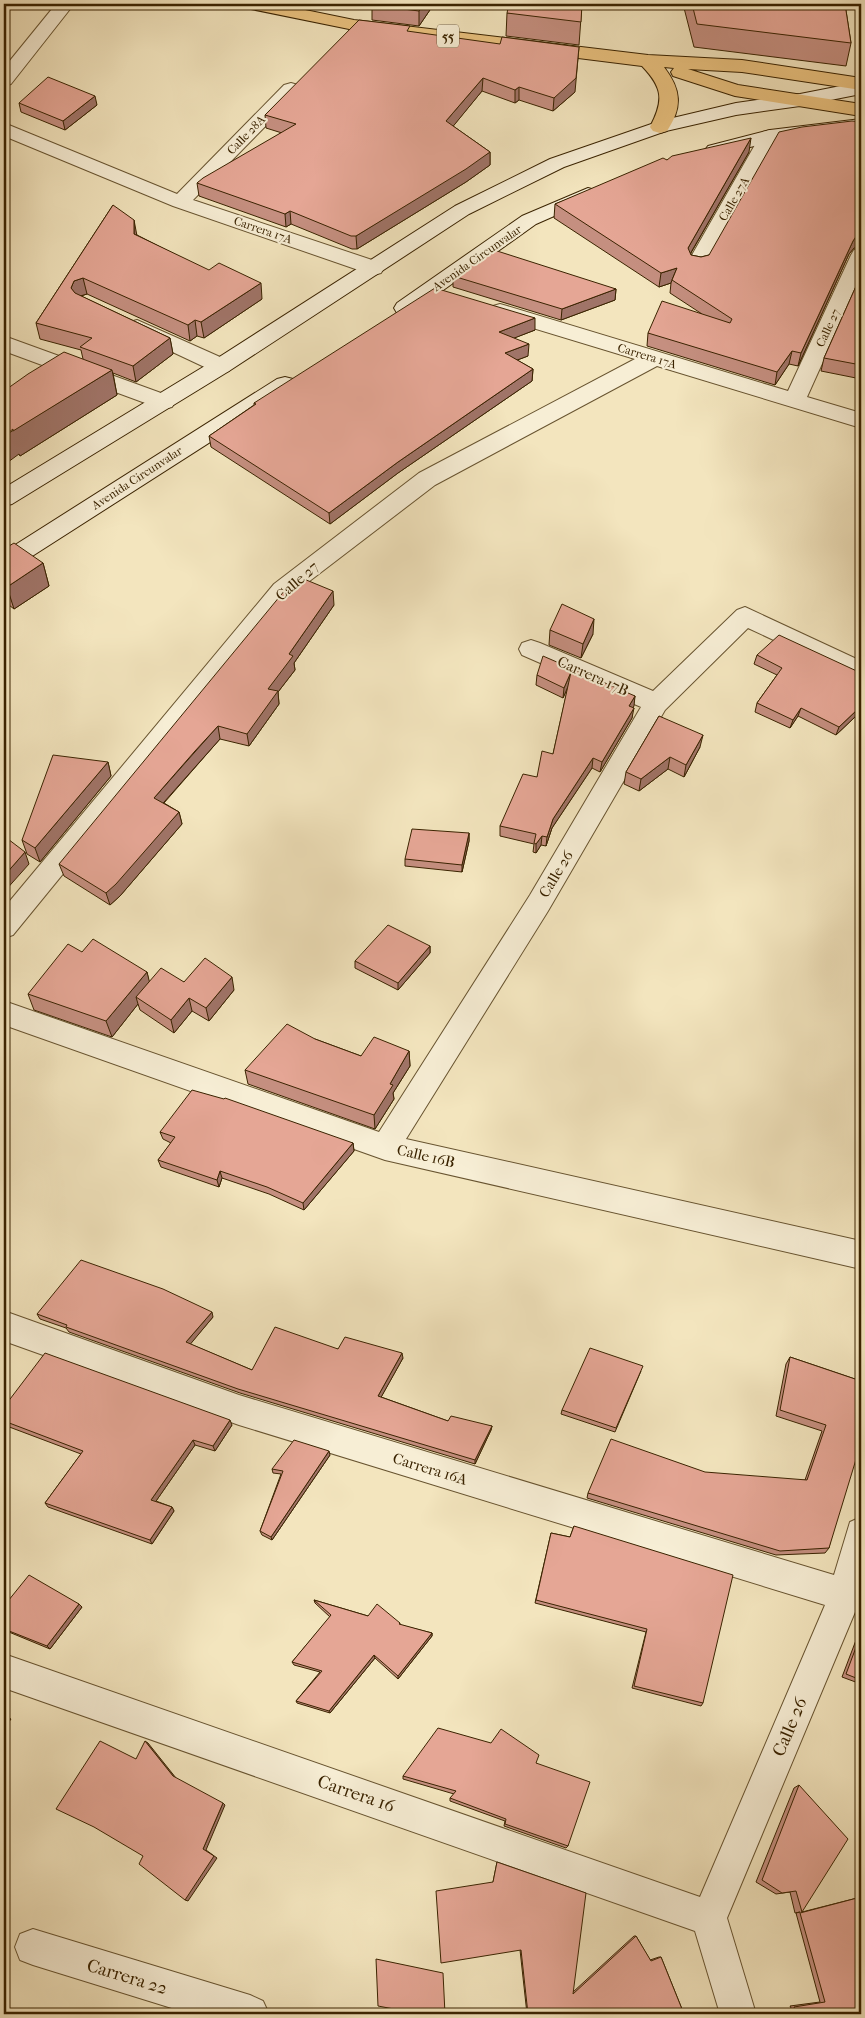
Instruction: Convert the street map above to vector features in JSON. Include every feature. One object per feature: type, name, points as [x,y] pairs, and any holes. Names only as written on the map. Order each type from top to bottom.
[{"type":"highway","name":"55","points":[[251,4],[354,24],[648,61],[742,66],[861,84]]},
{"type":"highway","name":"55","points":[[648,61],[735,90],[861,110]]},
{"type":"highway","points":[[648,61],[662,76],[670,93],[669,111],[660,127]]},
{"type":"street","points":[[4,80],[65,4]]},
{"type":"street","points":[[340,39],[354,24]]},
{"type":"street","name":"Calle 28A","points":[[180,202],[305,74]]},
{"type":"street","points":[[4,498],[164,402],[462,210],[557,163],[660,127],[736,109],[800,100],[861,88]]},
{"type":"street","points":[[698,155],[770,136],[861,125]]},
{"type":"street","name":"Carrera 17A","points":[[4,130],[180,202],[374,268]]},
{"type":"street","name":"Calle 27A","points":[[698,262],[770,136]]},
{"type":"street","name":"Avenida Circunvalar","points":[[390,317],[441,293],[529,220],[608,185]]},
{"type":"street","name":"Calle 27","points":[[794,401],[861,255]]},
{"type":"street","name":"Carrera 17A","points":[[478,304],[861,421]]},
{"type":"street","points":[[122,320],[221,366]]},
{"type":"street","points":[[4,343],[164,402]]},
{"type":"street","name":"Calle 27","points":[[4,927],[282,590],[426,479],[655,358]]},
{"type":"street","name":"Avenida Circunvalar","points":[[4,563],[306,370]]},
{"type":"street","name":"Calle 26","points":[[385,1147],[544,895],[656,703],[745,616],[861,672]]},
{"type":"street","name":"Carrera 17B","points":[[531,649],[656,703]]},
{"type":"street","name":"Calle 16B","points":[[4,1013],[385,1147],[861,1255]]},
{"type":"street","name":"Carrera 16A","points":[[4,1326],[239,1410],[853,1596]]},
{"type":"street","name":"Calle 26","points":[[709,1918],[853,1596],[861,1534]]},
{"type":"street","name":"Carrera 16","points":[[4,1670],[709,1918]]},
{"type":"street","points":[[709,1918],[738,2014]]},
{"type":"street","name":"Carrera 22","points":[[33,1947],[250,2014]]},
{"type":"building","points":[[373,4],[424,4],[419,11]]},
{"type":"building","points":[[509,4],[582,4],[581,22],[507,13]]},
{"type":"building","points":[[692,4],[845,4],[851,43],[697,24]]},
{"type":"building","points":[[359,20],[410,26],[407,31],[500,44],[502,37],[579,47],[576,78],[554,98],[519,87],[515,90],[483,78],[446,121],[490,152],[466,169],[356,236],[351,236],[290,211],[285,214],[197,183],[296,124],[265,115]]},
{"type":"building","points":[[48,77],[95,96],[63,121],[19,103]]},
{"type":"building","points":[[852,121],[861,122],[861,234],[857,235],[853,241],[801,353],[792,351],[777,372],[648,333],[662,301],[730,323],[732,319],[672,280],[677,268],[661,273],[555,204],[663,158],[667,160],[672,156],[751,138],[688,248],[691,255],[701,257],[709,255],[779,132],[802,127]]},
{"type":"building","points":[[113,205],[134,220],[134,234],[209,270],[219,263],[261,283],[201,322],[195,320],[188,325],[83,278],[74,281],[71,288],[75,293],[170,338],[133,366],[80,347],[92,338],[36,323]]},
{"type":"building","points":[[494,250],[616,289],[562,309],[453,276]]},
{"type":"building","points":[[861,275],[861,365],[824,358]]},
{"type":"building","points":[[435,288],[535,318],[499,332],[529,344],[505,353],[533,369],[398,462],[329,513],[209,436],[256,404],[254,403]]},
{"type":"building","points":[[64,352],[112,370],[4,436],[4,391]]},
{"type":"building","points":[[14,543],[43,563],[7,587],[4,584],[4,549]]},
{"type":"building","points":[[299,577],[333,591],[289,654],[293,656],[268,689],[278,691],[247,734],[218,726],[195,751],[154,798],[179,812],[106,893],[59,864],[290,584]]},
{"type":"building","points":[[562,604],[594,619],[583,644],[550,630]]},
{"type":"building","points":[[779,635],[861,673],[861,709],[859,708],[839,727],[801,708],[793,720],[757,703],[782,668],[757,655]]},
{"type":"building","points":[[543,656],[635,696],[629,706],[634,708],[602,762],[593,758],[553,819],[547,837],[542,836],[536,844],[534,843],[536,834],[500,826],[523,774],[537,777],[542,751],[553,754],[571,672],[564,688],[537,675]]},
{"type":"building","points":[[659,716],[703,735],[686,765],[670,757],[641,779],[626,772]]},
{"type":"building","points":[[53,755],[108,762],[35,848],[22,840]]},
{"type":"building","points":[[412,829],[469,833],[462,865],[405,859]]},
{"type":"building","points":[[4,836],[25,852],[4,876]]},
{"type":"building","points":[[388,925],[430,946],[398,983],[355,961]]},
{"type":"building","points":[[93,939],[147,972],[106,1021],[28,994],[68,944],[82,952]]},
{"type":"building","points":[[205,958],[232,977],[206,1008],[189,998],[171,1020],[136,997],[161,968],[184,982]]},
{"type":"building","points":[[287,1024],[315,1039],[361,1056],[374,1037],[409,1051],[390,1084],[393,1085],[374,1115],[245,1070]]},
{"type":"building","points":[[192,1090],[225,1098],[353,1143],[303,1203],[267,1187],[220,1171],[217,1180],[158,1160],[175,1137],[160,1132]]},
{"type":"building","points":[[81,1260],[163,1289],[212,1312],[186,1342],[252,1370],[275,1327],[338,1349],[345,1337],[402,1353],[378,1396],[448,1421],[451,1416],[492,1426],[475,1460],[238,1389],[66,1327],[67,1325],[37,1314]]},
{"type":"building","points":[[590,1348],[643,1366],[616,1428],[562,1410]]},
{"type":"building","points":[[45,1353],[230,1420],[213,1446],[193,1440],[151,1500],[172,1507],[150,1540],[45,1503],[83,1451],[4,1421],[4,1407]]},
{"type":"building","points":[[790,1357],[861,1381],[861,1443],[829,1548],[780,1551],[588,1493],[611,1439],[705,1472],[807,1480],[826,1425],[780,1410]]},
{"type":"building","points":[[294,1440],[329,1451],[271,1537],[260,1531],[283,1471],[272,1469]]},
{"type":"building","points":[[574,1526],[733,1575],[703,1703],[634,1686],[647,1629],[536,1600],[551,1533],[570,1537]]},
{"type":"building","points":[[29,1575],[79,1604],[47,1646],[4,1629],[4,1606]]},
{"type":"building","points":[[314,1600],[368,1616],[377,1604],[399,1624],[432,1633],[398,1676],[374,1655],[329,1711],[296,1701],[322,1671],[292,1662],[331,1615]]},
{"type":"building","points":[[861,1634],[861,1680],[846,1674]]},
{"type":"building","points":[[438,1728],[491,1743],[501,1729],[539,1755],[536,1763],[590,1782],[568,1846],[505,1824],[506,1819],[450,1798],[456,1791],[403,1776]]},
{"type":"building","points":[[100,1741],[136,1759],[145,1741],[173,1776],[223,1803],[203,1849],[214,1856],[185,1900],[139,1864],[143,1856],[94,1827],[56,1809]]},
{"type":"building","points":[[799,1785],[848,1839],[802,1912],[796,1891],[782,1893],[762,1880]]},
{"type":"building","points":[[497,1862],[586,1893],[573,1994],[636,1936],[651,1961],[661,1957],[684,2014],[528,2014],[521,1950],[441,1963],[436,1891],[493,1882]]},
{"type":"building","points":[[861,1897],[861,2014],[797,2014],[794,2007],[825,2002],[800,1913]]},
{"type":"building","points":[[376,1959],[443,1973],[445,2014],[420,2014],[378,2006]]}]
